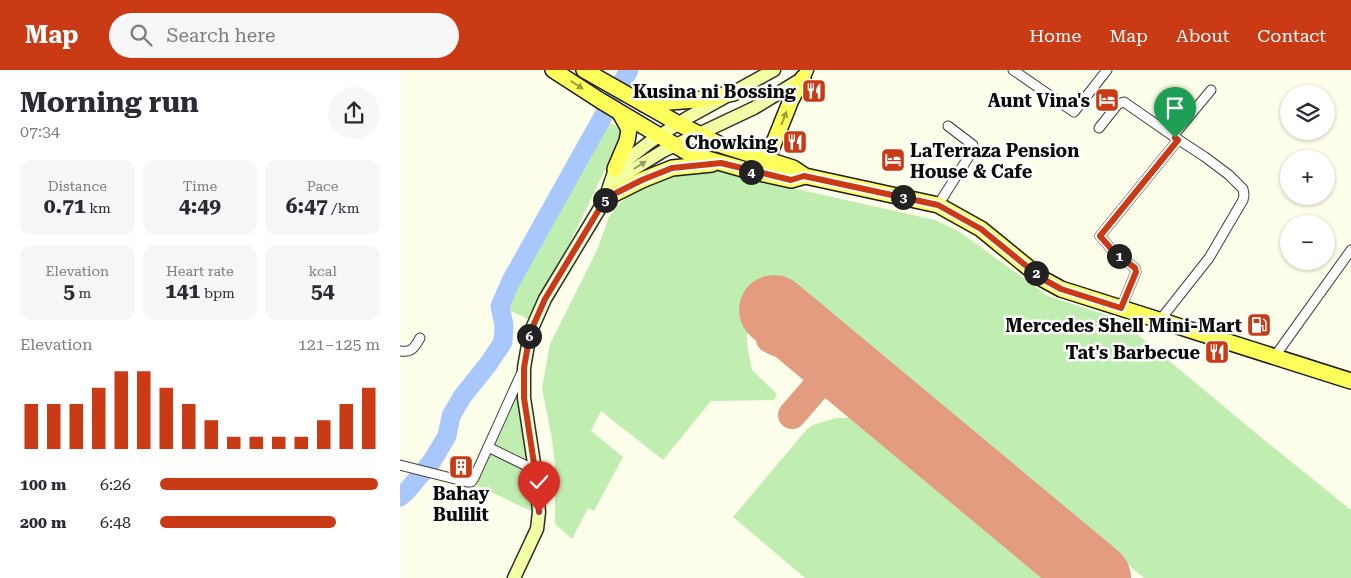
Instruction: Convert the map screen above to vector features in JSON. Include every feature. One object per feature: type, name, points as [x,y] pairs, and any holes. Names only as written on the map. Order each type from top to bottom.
[{"type":"main road","points":[[553,70],[690,154],[791,180],[804,176]]},
{"type":"main road","points":[[584,70],[679,124],[722,145],[793,168],[804,176],[938,205],[981,229],[1041,278],[1061,289],[1351,381]]},
{"type":"main road","points":[[615,169],[679,124],[774,70]]},
{"type":"main road","points":[[514,578],[537,529],[539,512],[535,470],[524,398],[524,368],[530,333],[545,299],[606,198],[629,172],[674,145],[754,108],[805,74]]},
{"type":"main road","points":[[767,160],[791,100],[805,74]]},
{"type":"main road","points":[[644,104],[716,98],[734,93]]},
{"type":"main road","points":[[606,198],[615,169],[627,141],[629,129],[619,112]]},
{"type":"main road","points":[[606,198],[672,168],[721,163]]},
{"type":"street","points":[[1014,70],[1074,112],[1107,70]]},
{"type":"street","points":[[1121,308],[1136,272],[1135,268],[1114,252],[1100,236],[1211,90]]},
{"type":"street","points":[[1099,128],[1118,104],[1124,102],[1175,138],[1206,156],[1243,189],[1243,200],[1209,258],[1160,320]]},
{"type":"street","points":[[938,205],[973,150],[973,145],[948,126]]},
{"type":"street","points":[[1275,356],[1351,250]]},
{"type":"street","points":[[400,351],[406,352],[414,349],[420,338]]},
{"type":"street","points":[[400,465],[471,482],[524,368]]},
{"type":"street","points":[[488,447],[535,470]]},
{"type":"green space","points":[[606,121],[621,129],[620,139],[532,321],[503,307]]},
{"type":"green space","points":[[708,169],[935,220],[960,232],[1048,296],[1119,319],[1351,510],[1351,578],[1144,578],[790,285],[747,333],[747,346],[752,370],[777,394],[774,400],[711,401],[663,460],[601,411],[591,431],[623,457],[594,511],[588,508],[572,539],[555,524],[555,464],[542,388],[550,344],[597,250],[609,217],[618,205],[629,195],[655,181]]},
{"type":"green space","points":[[516,393],[529,464],[492,445]]},
{"type":"green space","points":[[836,418],[850,418],[1042,578],[805,578],[733,517],[807,429],[813,425]]},
{"type":"green space","points":[[489,451],[529,470],[531,511],[476,485]]},
{"type":"waterway","points":[[400,497],[432,461],[447,436],[451,416],[462,397],[503,342],[504,325],[500,306],[511,281],[629,70]]},
{"type":"taxiway","points":[[820,349],[810,317],[803,313],[794,312],[779,320],[770,334],[770,339],[776,342],[831,358]]},
{"type":"taxiway","points":[[792,415],[837,363]]},
{"type":"runway","points":[[774,310],[1096,578]]},
{"type":"place","name":"Kusina ni Bossing","points":[[814,91]]},
{"type":"place","name":"Aunt Vina's","points":[[1107,100]]},
{"type":"place","name":"Chowking","points":[[795,142]]},
{"type":"place","name":"LaTerraza Pension House & Cafe","points":[[893,160]]},
{"type":"place","name":"Mercedes Shell Mini-Mart","points":[[1259,325]]},
{"type":"place","name":"Tat's Barbecue","points":[[1217,352]]},
{"type":"place","name":"Bahay Bulilit","points":[[461,467]]},
{"type":"route","points":[[539,512],[535,470],[524,398],[524,368],[530,333],[545,299],[606,198],[672,168],[721,163],[791,180],[804,176],[819,179],[938,205],[981,229],[1041,278],[1061,289],[1121,308],[1136,272],[1135,268],[1114,252],[1100,236],[1178,140],[1175,138]]}]
